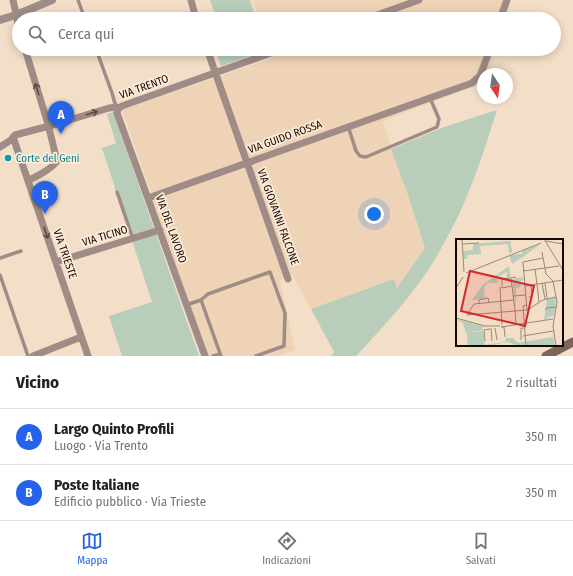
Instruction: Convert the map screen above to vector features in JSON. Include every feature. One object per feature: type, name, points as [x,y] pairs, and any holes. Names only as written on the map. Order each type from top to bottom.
[{"type":"main road","points":[[546,356],[573,340]]},
{"type":"street","points":[[13,0],[15,12]]},
{"type":"street","points":[[23,12],[52,0]]},
{"type":"street","points":[[191,0],[194,12]]},
{"type":"street","points":[[386,12],[419,0]]},
{"type":"street","points":[[503,12],[507,0]]},
{"type":"street","points":[[0,20],[12,16]]},
{"type":"street","points":[[27,56],[57,159],[56,162],[36,177],[28,180]]},
{"type":"street","name":"VIA GIOVANNI FALCONE","points":[[209,56],[288,279]]},
{"type":"street","name":"VIA TRENTO","points":[[0,147],[16,135],[109,108],[117,108],[262,56]]},
{"type":"street","points":[[430,98],[477,80],[487,56]]},
{"type":"street","name":"VIA GUIDO ROSSA","points":[[148,198],[430,98]]},
{"type":"street","name":"VIA DEL LAVORO","points":[[117,108],[117,113],[205,356]]},
{"type":"street","name":"VIA TRIESTE","points":[[13,137],[88,356]]},
{"type":"street","name":"VIA TICINO","points":[[56,262],[160,230]]},
{"type":"street","points":[[33,356],[81,337]]},
{"type":"lane","points":[[78,0],[82,12]]},
{"type":"lane","points":[[99,56],[117,108]]},
{"type":"lane","points":[[348,126],[356,151],[360,156],[366,157],[437,127],[439,119],[430,98]]},
{"type":"lane","points":[[117,192],[133,239]]},
{"type":"lane","points":[[0,258],[21,251]]},
{"type":"lane","points":[[186,305],[201,300],[208,294],[270,272],[285,313],[284,346],[256,356]]},
{"type":"lane","points":[[0,275],[28,356]]},
{"type":"lane","points":[[201,300],[220,355],[213,356]]},
{"type":"shaded area","points":[[253,0],[511,0],[507,12],[257,12]]},
{"type":"shaded area","points":[[272,56],[494,56],[490,68],[477,68],[477,85],[383,121],[425,248],[397,288],[393,279],[311,309],[292,275],[280,280],[295,350],[277,356],[208,356],[122,110],[273,58]]},
{"type":"green space","points":[[210,0],[250,0],[254,12],[214,12]]},
{"type":"green space","points":[[217,56],[250,56],[221,66]]},
{"type":"green space","points":[[497,110],[473,181],[458,217],[427,272],[398,309],[356,356],[331,356],[334,352],[311,309],[394,279],[397,288],[425,248],[391,149],[447,126]]},
{"type":"green space","points":[[113,112],[199,356],[122,356],[109,316],[152,302],[102,148],[116,143],[107,114]]},
{"type":"place","name":"Largo Quinto Profili","points":[[61,134]]},
{"type":"place","name":"Corte del Geni","points":[[8,158]]},
{"type":"place","name":"Poste Italiane","points":[[45,214]]}]
